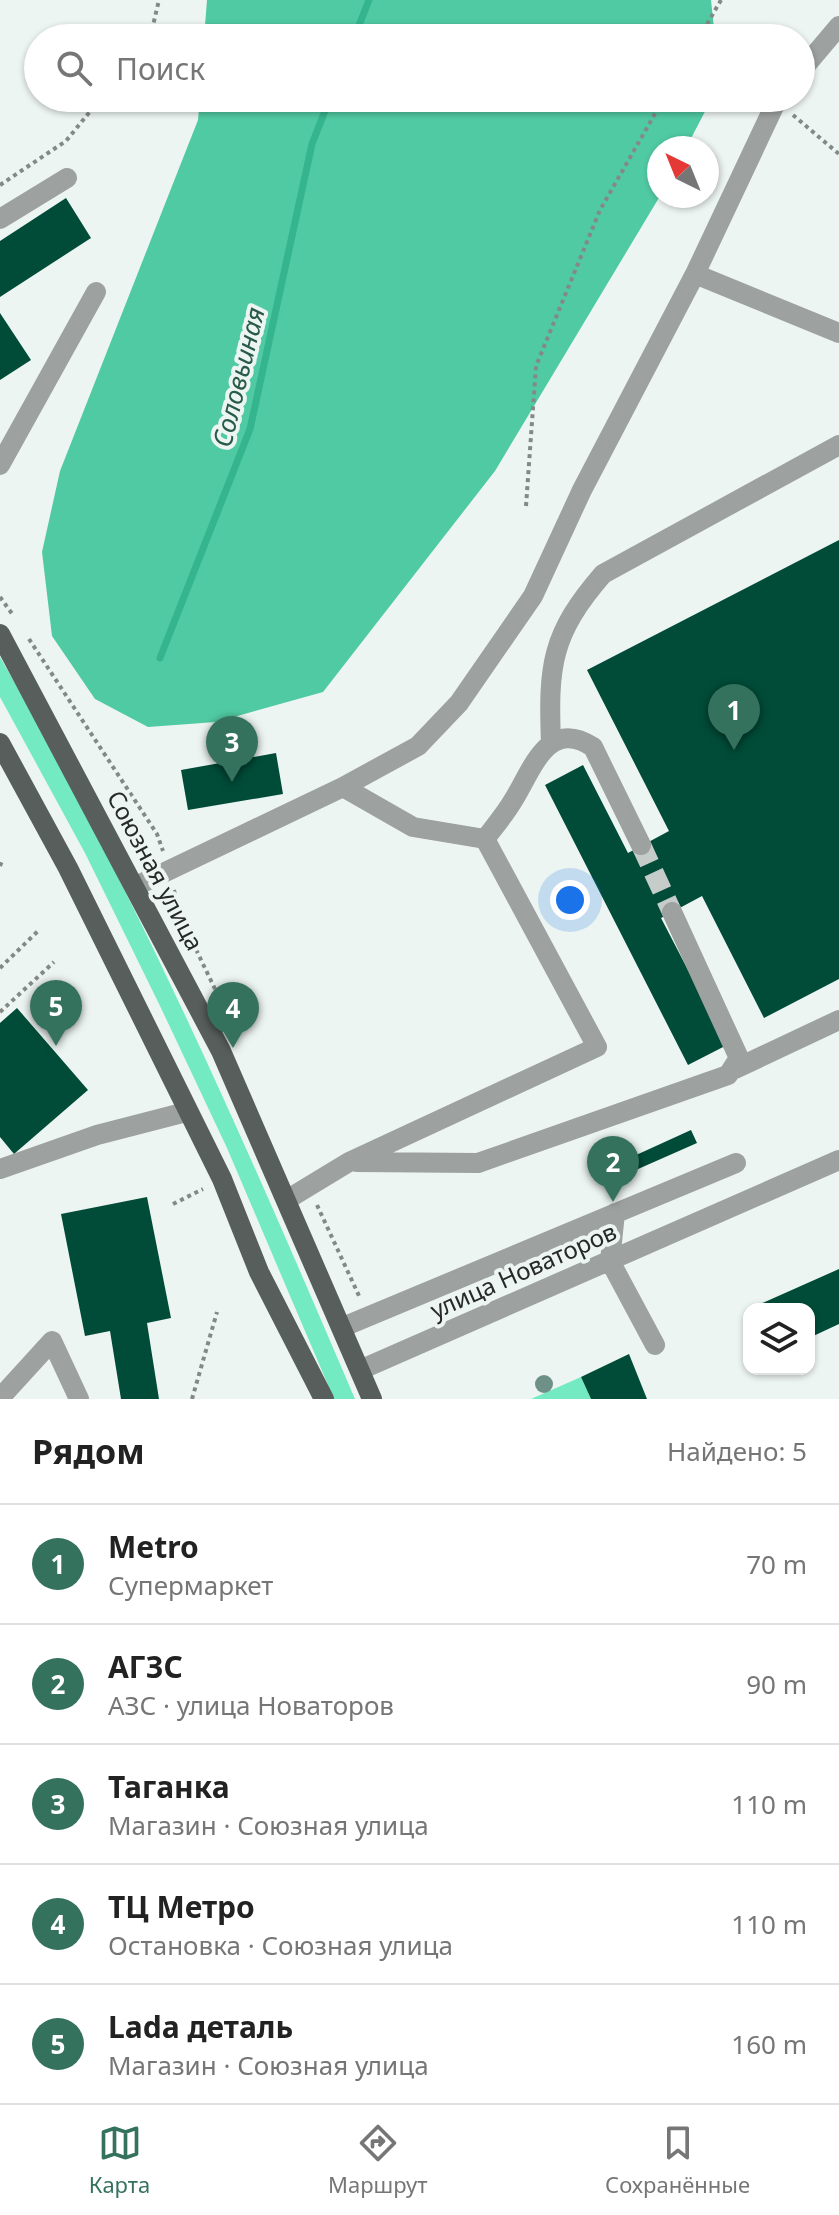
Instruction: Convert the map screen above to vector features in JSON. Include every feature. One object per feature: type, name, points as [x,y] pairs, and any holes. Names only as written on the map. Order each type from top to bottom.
[{"type":"main road","name":"Союзная улица","points":[[0,634],[221,1051],[288,1199],[372,1399]]},
{"type":"main road","points":[[0,743],[68,868],[186,1112],[222,1179],[259,1272],[324,1399]]},
{"type":"street","points":[[815,54],[839,26]]},
{"type":"street","points":[[136,886],[343,787],[418,746],[459,703],[533,596],[582,490],[695,274],[771,112]]},
{"type":"street","points":[[0,219],[67,178]]},
{"type":"street","points":[[695,274],[839,333]]},
{"type":"street","points":[[0,465],[96,292]]},
{"type":"street","points":[[551,743],[548,681],[560,641],[576,606],[603,574],[839,445]]},
{"type":"street","points":[[485,839],[512,804],[540,752],[551,743],[567,738],[582,739],[593,747],[641,845]]},
{"type":"street","points":[[343,787],[413,827],[485,839]]},
{"type":"street","points":[[288,1199],[349,1162],[597,1047],[485,839]]},
{"type":"street","points":[[672,912],[739,1058],[735,1069]]},
{"type":"street","points":[[349,1162],[478,1163],[728,1075],[839,1020]]},
{"type":"street","points":[[0,1169],[97,1135],[186,1112]]},
{"type":"street","name":"улица Новаторов","points":[[360,1370],[839,1160]]},
{"type":"street","points":[[343,1327],[736,1163]]},
{"type":"street","points":[[615,1213],[610,1261],[655,1345]]},
{"type":"street","points":[[0,1398],[52,1341],[79,1399]]},
{"type":"path","points":[[153,24],[159,0]]},
{"type":"path","points":[[707,24],[721,0]]},
{"type":"path","points":[[0,185],[66,141],[90,112]]},
{"type":"path","points":[[526,506],[536,366],[600,210],[656,112]]},
{"type":"path","points":[[791,112],[839,154]]},
{"type":"path","points":[[0,968],[38,931]]},
{"type":"path","points":[[0,1012],[54,962]]},
{"type":"path","points":[[192,1399],[217,1312]]},
{"type":"green space","points":[[207,0],[711,0],[714,24],[205,24]]},
{"type":"green space","points":[[199,112],[705,112],[692,136],[647,136],[647,208],[653,208],[495,471],[323,692],[216,722],[148,727],[95,699],[52,636],[42,552],[60,471]]},
{"type":"green space","points":[[0,657],[144,930],[231,1116],[355,1399],[334,1399],[227,1148],[161,1008],[85,853],[0,697]]},
{"type":"green space","points":[[581,1377],[591,1399],[531,1399]]},
{"type":"building","points":[[66,198],[91,238],[0,297],[0,241]]},
{"type":"building","points":[[0,313],[31,360],[0,380]]},
{"type":"building","points":[[839,540],[839,979],[764,1018],[702,896],[661,918],[727,1045],[688,1065],[545,785],[583,765],[628,853],[669,831],[587,670]]},
{"type":"building","points":[[276,753],[283,794],[188,810],[181,770]]},
{"type":"building","points":[[17,1008],[88,1090],[14,1154],[0,1137],[0,1023]]},
{"type":"building","points":[[691,1130],[697,1143],[629,1173],[623,1161]]},
{"type":"building","points":[[147,1197],[171,1318],[147,1323],[159,1399],[121,1399],[110,1331],[85,1336],[61,1214]]},
{"type":"building","points":[[839,1269],[839,1324],[815,1335],[815,1303],[762,1303]]},
{"type":"building","points":[[629,1354],[647,1399],[591,1399],[581,1377]]},
{"type":"waterway","name":"Соловьиная","points":[[360,24],[369,0]]},
{"type":"waterway","name":"Соловьиная","points":[[160,658],[250,429],[312,144],[325,112]]},
{"type":"tunnel","points":[[641,845],[672,912]]},
{"type":"place","name":"Metro","points":[[734,750]]},
{"type":"place","name":"Таганка","points":[[232,782]]},
{"type":"place","name":"Lada деталь","points":[[56,1046]]},
{"type":"place","name":"ТЦ Метро","points":[[233,1048]]},
{"type":"place","name":"АГЗС","points":[[613,1202]]}]
